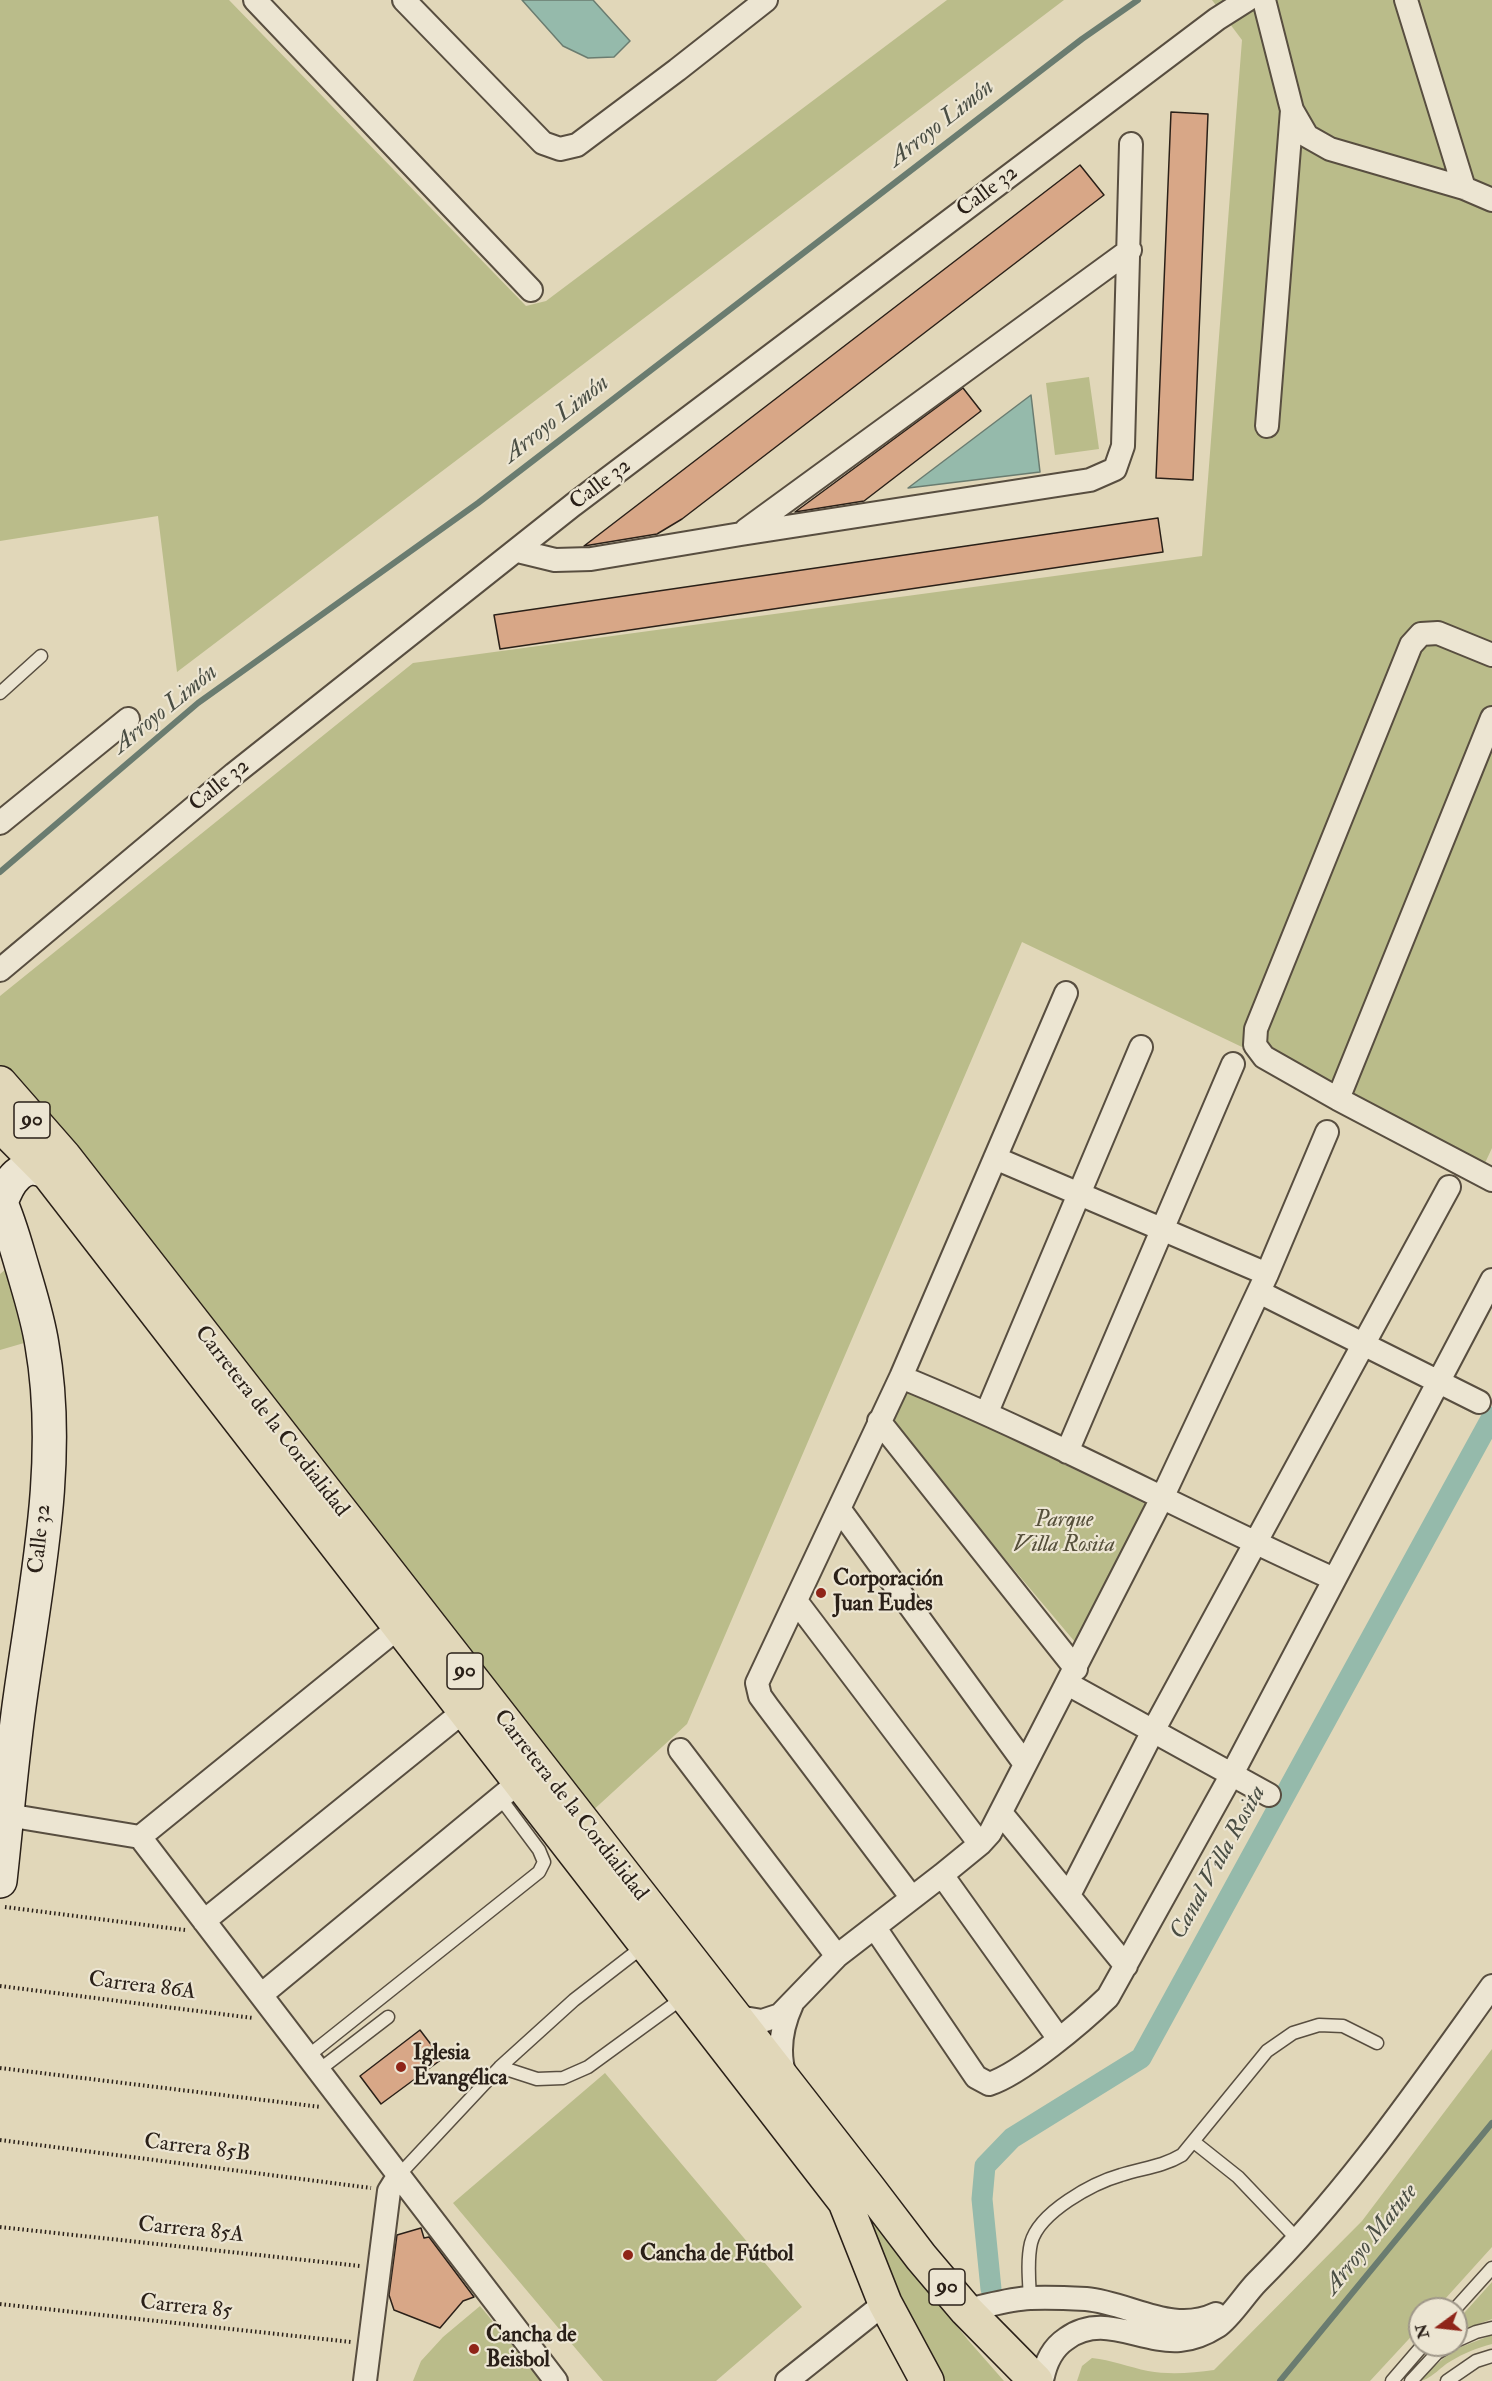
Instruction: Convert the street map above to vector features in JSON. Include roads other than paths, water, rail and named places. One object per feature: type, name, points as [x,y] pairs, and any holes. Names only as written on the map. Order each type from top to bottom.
[{"type":"highway","name":"Carretera de la Cordialidad","points":[[0,1083],[71,1166],[921,2257],[966,2310],[1036,2381]]},
{"type":"highway","name":"Carretera de la Cordialidad","points":[[0,1125],[47,1172],[464,1711],[510,1790],[645,1945],[845,2202],[885,2303],[927,2381]]},
{"type":"street","points":[[255,0],[531,290]]},
{"type":"street","points":[[404,0],[543,143],[560,149],[576,145],[766,0]]},
{"type":"street","name":"Calle 32","points":[[0,970],[234,774],[583,498],[1217,19],[1247,0]]},
{"type":"street","points":[[1264,0],[1292,110],[1307,136],[1330,149],[1464,188],[1492,200]]},
{"type":"street","points":[[1406,0],[1464,188]]},
{"type":"street","points":[[1267,426],[1292,110]]},
{"type":"street","points":[[518,551],[555,560],[591,559],[1090,480],[1115,469],[1123,446],[1130,250],[1131,144]]},
{"type":"street","points":[[741,534],[1130,250]]},
{"type":"street","points":[[1492,655],[1438,633],[1421,634],[1411,645],[1256,1029],[1255,1045],[1264,1057],[1338,1099],[1492,1180]]},
{"type":"street","points":[[1338,1099],[1492,718]]},
{"type":"street","points":[[0,823],[128,719]]},
{"type":"street","points":[[912,1898],[760,1696],[757,1683],[901,1377],[1066,993]]},
{"type":"street","points":[[987,1412],[1141,1047]]},
{"type":"street","points":[[1067,1452],[1233,1064]]},
{"type":"street","points":[[728,2009],[744,2018],[762,2021],[780,2015],[837,1956],[942,1875],[990,1833],[1162,1498],[1263,1283],[1327,1132]]},
{"type":"street","points":[[995,1158],[1079,1196],[1161,1229],[1263,1283],[1364,1345],[1479,1402]]},
{"type":"street","points":[[2,1214],[7,1185],[17,1173],[32,1168],[47,1172]]},
{"type":"street","points":[[1069,1895],[1153,1731],[1449,1186]]},
{"type":"street","name":"Calle 32","points":[[0,1881],[7,1815],[7,1766],[13,1716],[39,1564],[48,1478],[49,1435],[42,1344],[2,1214]]},
{"type":"street","points":[[875,1928],[976,2077],[989,2084],[1002,2080],[1059,2039],[1089,2016],[1108,1997],[1232,1774],[1492,1280]]},
{"type":"street","points":[[901,1377],[987,1412],[1334,1580]]},
{"type":"street","points":[[879,1421],[1072,1676],[1153,1731],[1269,1795]]},
{"type":"street","points":[[840,1510],[1025,1764]]},
{"type":"street","points":[[796,1601],[980,1844]]},
{"type":"street","points":[[140,1837],[399,1627]]},
{"type":"street","points":[[209,1927],[464,1711]]},
{"type":"street","points":[[680,1749],[837,1956]]},
{"type":"street","points":[[261,1995],[510,1790]]},
{"type":"street","points":[[1001,1813],[1126,1965]]},
{"type":"street","points":[[7,1815],[140,1837],[349,2110],[394,2183],[556,2381]]},
{"type":"street","points":[[942,1875],[1059,2039]]},
{"type":"street","points":[[1041,2381],[1044,2367],[1052,2352],[1073,2333],[1091,2327],[1116,2328],[1156,2338],[1180,2340],[1199,2336],[1220,2325],[1245,2295],[1299,2241],[1379,2143],[1492,1986]]},
{"type":"street","points":[[788,2084],[782,2068],[781,2043],[786,2018],[793,2003]]},
{"type":"street","points":[[365,2381],[379,2268],[394,2183]]},
{"type":"street","points":[[966,2310],[1030,2298],[1087,2300],[1172,2321],[1190,2322],[1205,2319],[1245,2295]]},
{"type":"street","points":[[787,2381],[885,2303]]},
{"type":"lane","points":[[0,693],[41,656]]},
{"type":"lane","points":[[314,2063],[539,1872],[544,1862],[510,1790]]},
{"type":"lane","points":[[394,2183],[500,2067],[566,2007],[645,1945]]},
{"type":"lane","points":[[500,2067],[537,2079],[563,2078],[588,2067],[685,1996]]},
{"type":"lane","points":[[314,2063],[388,2017]]},
{"type":"lane","points":[[1030,2298],[1029,2257],[1032,2240],[1042,2223],[1078,2194],[1121,2174],[1167,2163],[1182,2155],[1267,2051],[1293,2033],[1319,2025],[1343,2026],[1377,2043]]},
{"type":"lane","points":[[1194,2142],[1238,2177],[1299,2241]]},
{"type":"lane","points":[[1466,2297],[1492,2268]]},
{"type":"lane","points":[[1468,2336],[1492,2328]]},
{"type":"lane","points":[[1447,2381],[1476,2361],[1492,2356]]},
{"type":"lane","points":[[1392,2381],[1413,2357]]},
{"type":"lane","points":[[1410,2381],[1433,2357]]},
{"type":"waterway","name":"Arroyo Limón","points":[[0,872],[198,703],[478,503],[1082,39],[1138,0]]},
{"type":"waterway","name":"Canal Villa Rosita","points":[[991,2289],[982,2199],[985,2166],[1012,2138],[1141,2058],[1492,1417]]},
{"type":"waterway","name":"Arroyo Matute","points":[[1280,2381],[1492,2123]]},
{"type":"place","name":"Corporación Juan Eudes","points":[[821,1593]]},
{"type":"place","name":"Iglesia Evangélica","points":[[401,2067]]},
{"type":"place","name":"Cancha de Fútbol","points":[[628,2255]]},
{"type":"place","name":"Cancha de Beisbol","points":[[474,2349]]},
{"type":"park label","name":"Parque Villa Rosita","points":[[1064,1534]]}]
